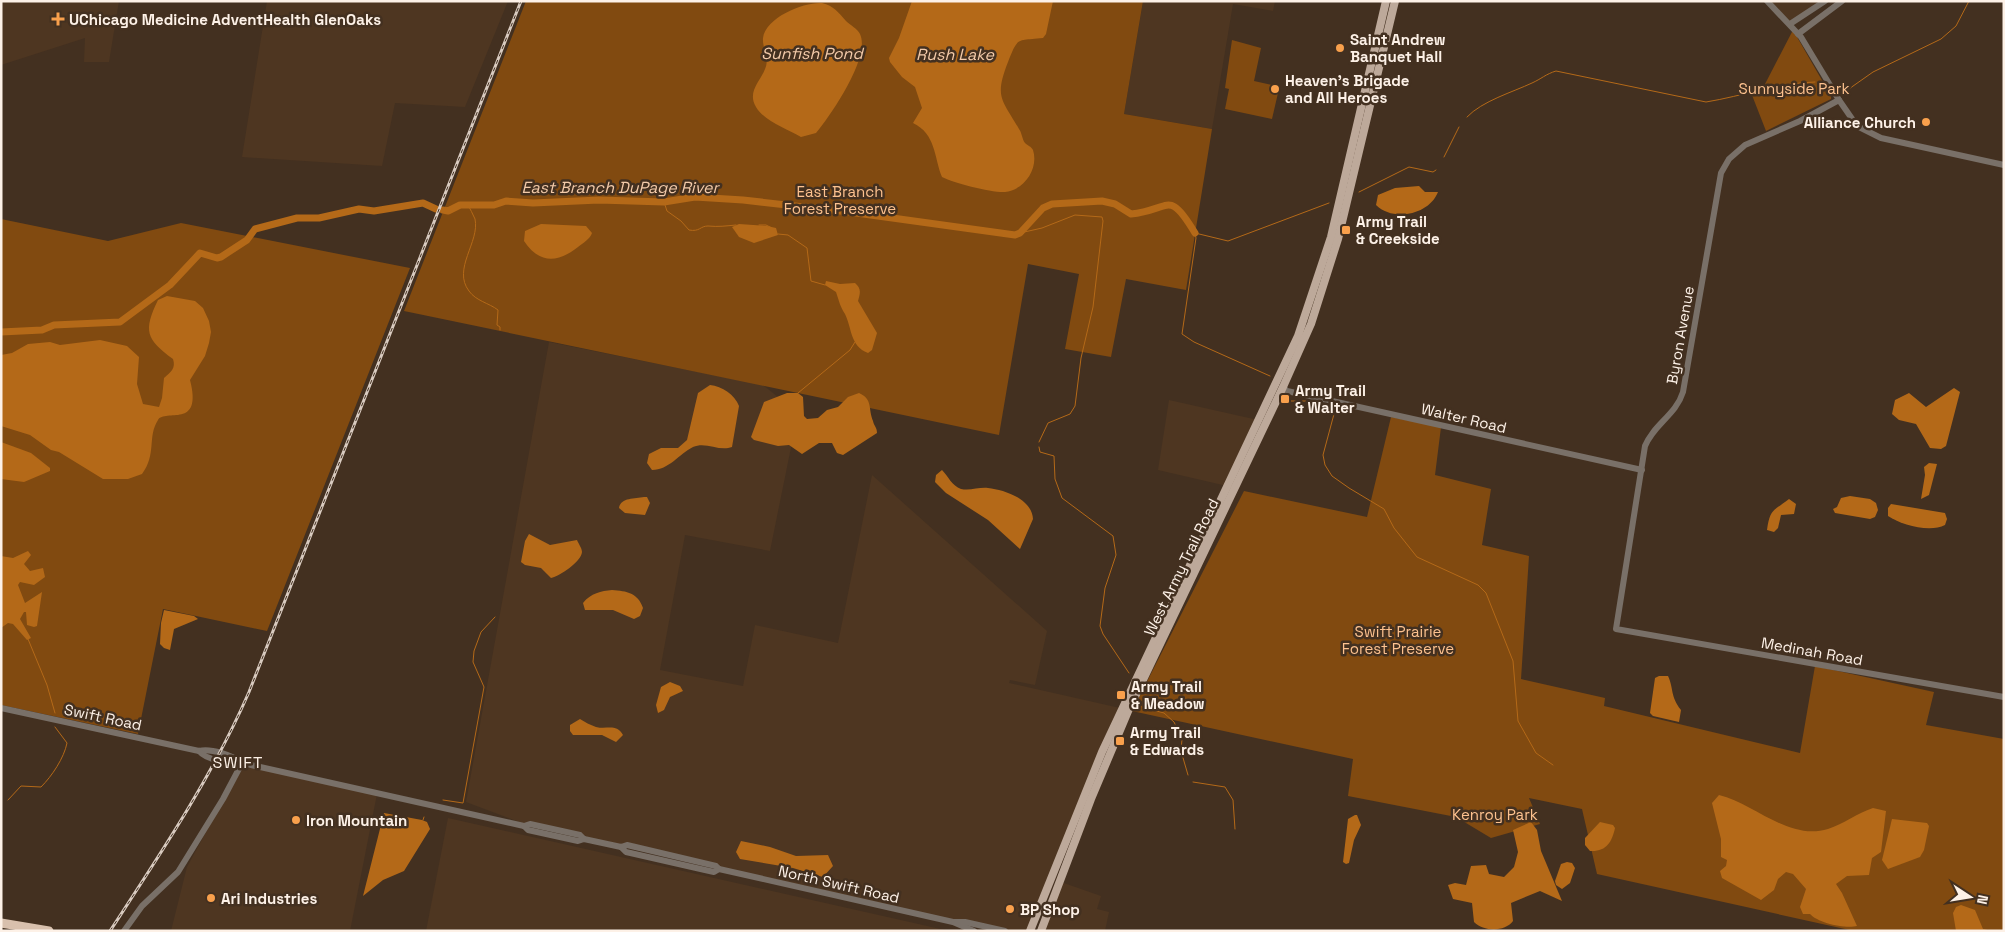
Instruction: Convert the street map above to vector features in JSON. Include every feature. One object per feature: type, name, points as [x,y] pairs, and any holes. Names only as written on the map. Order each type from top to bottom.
[{"type":"highway","points":[[1,924],[27,931]]},
{"type":"highway","points":[[1,924],[49,931]]},
{"type":"main road","name":"West Army Trail Road","points":[[1030,931],[1102,752],[1280,377],[1311,302],[1335,219],[1386,1]]},
{"type":"main road","name":"West Army Trail Road","points":[[1041,931],[1091,799],[1129,709],[1283,387],[1317,305],[1344,215],[1395,1]]},
{"type":"main road","points":[[1364,97],[1370,106]]},
{"type":"main road","points":[[1280,377],[1283,387]]},
{"type":"street","points":[[1766,1],[1798,34],[1839,100],[1858,126],[1877,136],[2004,165]]},
{"type":"street","points":[[1790,24],[1825,1]]},
{"type":"street","points":[[1798,34],[1842,1]]},
{"type":"street","name":"Byron Avenue","points":[[1616,629],[1648,438],[1672,414],[1683,392],[1717,187],[1723,168],[1732,156],[1745,146],[1800,121],[1839,100]]},
{"type":"street","name":"Walter Road","points":[[1283,387],[1288,391],[1642,470]]},
{"type":"street","name":"Medinah Road","points":[[1616,629],[2004,698]]},
{"type":"street","name":"Swift Road","points":[[1,708],[199,751],[204,750],[234,757],[242,762],[524,826]]},
{"type":"street","points":[[124,931],[142,906],[178,872],[218,807],[242,762]]},
{"type":"street","name":"North Swift Road","points":[[524,826],[530,824],[555,829],[580,835],[584,839],[621,848],[626,852],[714,872],[719,869],[953,922],[974,931]]},
{"type":"street","name":"North Swift Road","points":[[953,922],[965,922],[1005,931]]},
{"type":"shaded area","name":"UChicago Medicine AdventHealth GlenOaks","points":[[1,1],[119,1],[109,62],[84,62],[85,38],[1,65]]},
{"type":"shaded area","points":[[267,1],[508,1],[465,107],[395,103],[382,166],[242,157]]},
{"type":"shaded area","points":[[1143,1],[1275,1],[1273,11],[1233,4],[1212,129],[1124,114]]},
{"type":"shaded area","points":[[1769,1],[1819,1],[1821,3],[1790,23]]},
{"type":"shaded area","points":[[549,342],[763,385],[798,413],[770,551],[685,535],[660,670],[743,686],[755,625],[838,643],[872,475],[1047,631],[1035,685],[1010,680],[1009,683],[1120,708],[1028,931],[996,931],[522,823],[466,802]]},
{"type":"shaded area","points":[[1169,400],[1258,420],[1227,486],[1158,470]]},
{"type":"shaded area","points":[[243,764],[377,794],[350,931],[171,931],[187,867]]},
{"type":"shaded area","points":[[448,818],[914,923],[949,931],[426,931]]},
{"type":"shaded area","points":[[1061,882],[1101,896],[1097,909],[1109,912],[1105,931],[1042,931]]},
{"type":"green space","name":"East Branch Forest Preserve","points":[[526,1],[1143,1],[1124,114],[1212,129],[1186,290],[1126,279],[1111,357],[1065,349],[1079,274],[1028,264],[999,435],[404,311]]},
{"type":"green space","name":"Sunnyside Park","points":[[1793,30],[1831,99],[1766,131],[1750,90],[1764,86]]},
{"type":"green space","points":[[1232,40],[1261,48],[1254,81],[1272,85],[1271,91],[1278,93],[1272,119],[1225,109],[1229,89],[1225,88]]},
{"type":"green space","points":[[1,219],[108,241],[181,223],[410,268],[267,631],[163,609],[138,734],[1,705]]},
{"type":"green space","name":"Swift Prairie Forest Preserve","points":[[1391,417],[1441,427],[1435,475],[1491,489],[1482,545],[1529,556],[1521,679],[1605,698],[1604,706],[1800,753],[1815,666],[1934,692],[1926,725],[2004,739],[2004,931],[1854,931],[1597,874],[1582,809],[1529,798],[1540,824],[1491,838],[1456,817],[1348,796],[1353,759],[1132,711],[1244,491],[1367,517]]},
{"type":"water","name":"Rush Lake","points":[[912,1],[1053,1],[1046,34],[1043,38],[1019,41],[1008,62],[1001,83],[1004,104],[1024,141],[1033,150],[1034,164],[1032,171],[1024,183],[1018,187],[1005,192],[992,191],[964,185],[942,177],[930,140],[921,128],[913,123],[922,108],[915,87],[902,77],[889,58],[899,38]]},
{"type":"water","name":"Sunfish Pond","points":[[822,3],[836,10],[858,30],[862,44],[860,57],[848,85],[831,113],[816,133],[801,137],[764,116],[756,107],[753,97],[755,87],[766,65],[763,38],[766,30],[778,17],[787,12],[806,5]]},
{"type":"water","points":[[1419,186],[1425,192],[1438,192],[1427,206],[1419,211],[1410,214],[1392,213],[1376,205],[1378,195],[1395,188]]},
{"type":"water","points":[[541,224],[586,226],[592,233],[586,241],[571,252],[549,259],[536,254],[524,241],[525,231]]},
{"type":"water","points":[[739,224],[776,228],[778,235],[754,243],[739,237],[732,227]]},
{"type":"water","points":[[826,281],[840,284],[855,283],[859,287],[858,301],[877,333],[872,350],[868,353],[858,346],[852,336],[836,292],[825,285]]},
{"type":"water","points":[[167,296],[195,301],[203,308],[209,321],[211,332],[205,356],[190,380],[193,396],[191,406],[182,414],[162,417],[158,420],[153,433],[151,453],[147,467],[142,474],[128,479],[103,479],[59,452],[51,450],[30,435],[1,426],[1,355],[12,353],[28,344],[50,342],[60,345],[100,340],[127,346],[139,357],[137,384],[143,404],[159,407],[164,378],[172,370],[174,362],[152,340],[149,327],[150,319],[158,300]]},
{"type":"water","points":[[710,385],[728,392],[739,406],[732,447],[722,448],[698,445],[664,467],[652,470],[647,463],[649,454],[661,448],[678,448],[687,440],[698,393]]},
{"type":"water","points":[[1954,388],[1960,392],[1946,446],[1941,449],[1930,448],[1916,424],[1899,420],[1892,414],[1895,400],[1909,393],[1926,407]]},
{"type":"water","points":[[787,393],[798,393],[803,397],[804,416],[807,419],[818,418],[827,410],[838,407],[848,397],[859,393],[868,401],[877,433],[843,455],[837,453],[832,443],[819,443],[802,454],[789,445],[778,446],[754,440],[751,437],[764,402]]},
{"type":"water","points":[[1,442],[31,453],[50,468],[50,471],[24,482],[1,479]]},
{"type":"water","points":[[1929,463],[1937,464],[1929,495],[1921,499],[1925,475],[1924,467]]},
{"type":"water","points":[[942,470],[958,488],[968,490],[995,489],[1009,493],[1028,506],[1033,519],[1020,549],[988,520],[946,493],[935,482],[936,475]]},
{"type":"water","points":[[1850,496],[1870,499],[1876,503],[1878,510],[1875,517],[1870,519],[1835,513],[1833,509],[1837,507],[1841,498]]},
{"type":"water","points":[[647,497],[650,503],[645,515],[625,513],[619,508],[620,504],[625,500]]},
{"type":"water","points":[[1789,499],[1796,504],[1794,514],[1781,515],[1778,528],[1774,532],[1767,530],[1771,514]]},
{"type":"water","points":[[1891,504],[1945,513],[1947,519],[1945,525],[1939,527],[1924,528],[1908,525],[1888,516],[1888,508]]},
{"type":"water","points":[[529,534],[550,545],[577,540],[582,550],[581,556],[570,568],[551,578],[541,568],[525,565],[521,562],[525,541]]},
{"type":"water","points":[[28,551],[31,555],[24,564],[30,571],[43,568],[45,577],[34,585],[20,582],[18,585],[25,603],[42,592],[37,626],[27,625],[26,612],[24,612],[20,619],[31,638],[27,640],[13,624],[8,623],[1,628],[1,556],[13,558]]},
{"type":"water","points":[[612,590],[627,592],[635,596],[643,608],[640,616],[634,619],[613,610],[585,610],[583,603],[589,597],[600,592]]},
{"type":"water","points":[[164,610],[194,616],[198,619],[174,629],[170,650],[160,644]]},
{"type":"water","points":[[1668,676],[1675,701],[1681,710],[1679,722],[1653,716],[1650,713],[1655,678]]},
{"type":"water","points":[[670,682],[680,686],[683,691],[670,697],[664,710],[658,713],[656,705],[661,687]]},
{"type":"water","points":[[580,719],[596,727],[617,729],[623,735],[616,742],[602,735],[573,735],[570,731],[570,725]]},
{"type":"water","points":[[1719,795],[1746,806],[1772,820],[1800,830],[1828,829],[1873,808],[1886,811],[1881,852],[1872,858],[1869,875],[1847,876],[1836,884],[1857,926],[1846,927],[1832,924],[1819,920],[1810,914],[1803,914],[1800,907],[1806,889],[1793,874],[1786,872],[1778,879],[1774,890],[1761,900],[1722,878],[1720,871],[1726,866],[1727,860],[1721,857],[1721,839],[1712,803]]},
{"type":"water","points":[[384,813],[422,820],[427,822],[430,829],[404,871],[383,880],[363,896]]},
{"type":"water","points":[[1357,815],[1361,825],[1354,840],[1349,863],[1346,864],[1343,862],[1348,819]]},
{"type":"water","points":[[1892,819],[1927,823],[1929,826],[1924,850],[1920,857],[1888,869],[1882,860]]},
{"type":"water","points":[[1531,822],[1537,830],[1541,851],[1562,901],[1540,891],[1511,903],[1513,921],[1509,925],[1500,929],[1483,928],[1474,922],[1472,903],[1453,899],[1448,885],[1455,883],[1466,885],[1471,866],[1486,865],[1489,874],[1504,877],[1514,867],[1518,852],[1513,830]]},
{"type":"water","points":[[1600,822],[1613,825],[1615,828],[1614,833],[1610,842],[1604,848],[1590,851],[1585,845],[1585,838]]},
{"type":"water","points":[[741,841],[770,847],[796,856],[828,855],[833,866],[823,877],[793,868],[740,859],[736,852]]},
{"type":"water","points":[[1572,863],[1575,868],[1570,883],[1562,889],[1556,885],[1555,881],[1561,864]]},
{"type":"water","points":[[1961,905],[1975,910],[1983,929],[1992,931],[1956,931],[1953,913],[1956,907]]},
{"type":"waterway","name":"East Branch DuPage River","points":[[1846,91],[1873,72],[1941,39],[1956,26],[1969,1]]},
{"type":"waterway","name":"East Branch DuPage River","points":[[1467,117],[1481,106],[1556,71],[1706,102],[1774,87],[1815,82]]},
{"type":"waterway","name":"East Branch DuPage River","points":[[1444,157],[1459,127]]},
{"type":"waterway","name":"East Branch DuPage River","points":[[1359,192],[1409,167],[1433,172],[1436,170]]},
{"type":"waterway","name":"East Branch DuPage River","points":[[443,210],[448,211],[460,205],[494,205],[506,201],[533,203],[599,200],[664,202],[695,197],[743,200],[849,212],[1015,235],[1020,233],[1043,208],[1052,204],[1102,201],[1115,204],[1131,214],[1162,206],[1173,206],[1179,210],[1195,233]]},
{"type":"waterway","points":[[664,202],[667,211],[681,221],[689,230],[705,226],[736,225]]},
{"type":"waterway","name":"East Branch DuPage River","points":[[1,332],[42,330],[54,325],[120,322],[170,285],[200,253],[217,258],[221,257],[247,240],[255,229],[297,218],[319,218],[359,209],[374,211],[423,203],[436,209]]},
{"type":"waterway","points":[[1270,376],[1194,342],[1182,334],[1196,238],[1195,233],[1228,241],[1329,203]]},
{"type":"waterway","points":[[468,205],[475,219],[475,228],[463,274],[465,283],[475,297],[498,310],[497,325],[500,327],[500,330]]},
{"type":"waterway","points":[[1020,233],[1042,228],[1075,215],[1102,217],[1103,221],[1093,307],[1081,358],[1075,406],[1070,414],[1048,423],[1039,442]]},
{"type":"waterway","points":[[759,225],[766,225],[772,228]]},
{"type":"waterway","points":[[778,234],[788,235],[807,248],[811,281],[825,285]]},
{"type":"waterway","points":[[798,393],[850,350],[855,342]]},
{"type":"waterway","points":[[1287,399],[1290,401],[1311,401],[1334,406],[1334,414],[1323,455],[1325,465],[1332,476],[1384,509],[1394,528],[1417,557],[1478,585],[1486,593],[1513,661],[1518,721],[1536,753],[1553,765]]},
{"type":"waterway","points":[[1039,447],[1040,452],[1054,456],[1055,479],[1062,498],[1113,536],[1116,555],[1105,588],[1100,626],[1103,634],[1129,673]]},
{"type":"waterway","points":[[443,800],[463,803],[484,687],[473,662],[474,651],[481,632],[495,617]]},
{"type":"waterway","points":[[28,639],[47,685],[55,713]]},
{"type":"waterway","points":[[1142,707],[1164,713],[1174,722],[1182,739],[1181,751],[1188,775]]},
{"type":"waterway","points":[[8,800],[21,786],[41,787],[57,766],[67,743],[55,727]]},
{"type":"waterway","points":[[1193,782],[1225,787],[1233,800],[1235,829]]},
{"type":"railway","points":[[110,931],[167,844],[202,784],[249,692],[521,1]]},
{"type":"place","name":"UChicago Medicine AdventHealth GlenOaks","points":[[58,19]]},
{"type":"place","name":"Saint Andrew Banquet Hall","points":[[1340,48]]},
{"type":"place","name":"Heaven’s Brigade and All Heroes","points":[[1275,89]]},
{"type":"place","name":"Alliance Church","points":[[1926,122]]},
{"type":"place","name":"Army Trail & Creekside","points":[[1346,230]]},
{"type":"place","name":"Army Trail & Walter","points":[[1285,399]]},
{"type":"place","name":"Army Trail & Meadow","points":[[1121,695]]},
{"type":"place","name":"Army Trail & Edwards","points":[[1120,741]]},
{"type":"place","name":"Iron Mountain","points":[[296,820]]},
{"type":"place","name":"Ari Industries","points":[[211,898]]},
{"type":"place","name":"BP Shop","points":[[1010,909]]},
{"type":"district","name":"SWIFT","points":[[238,762]]},
{"type":"park label","name":"Kenroy Park","points":[[1495,814]]}]
